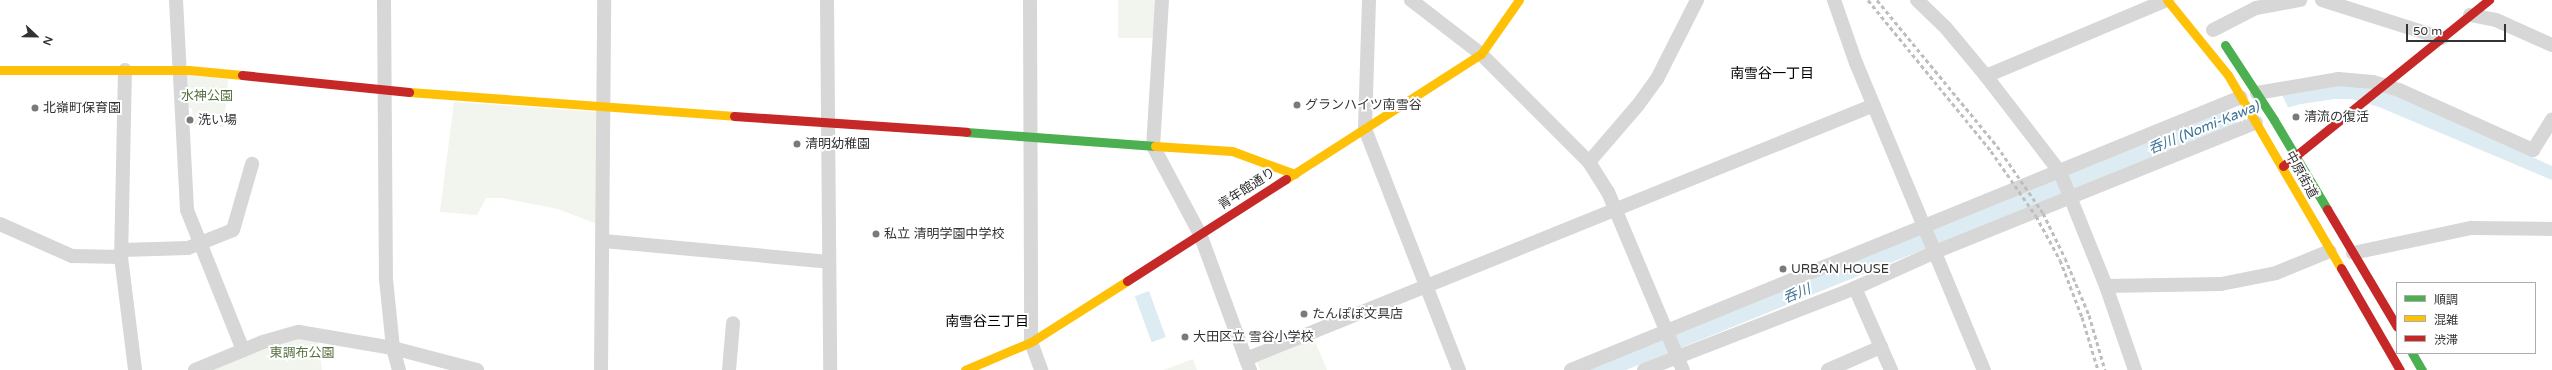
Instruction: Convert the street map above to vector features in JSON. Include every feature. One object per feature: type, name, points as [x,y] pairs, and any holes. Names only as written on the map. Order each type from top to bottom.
[{"type":"street","points":[[176,0],[187,210],[243,350]]},
{"type":"street","points":[[384,0],[386,278],[393,348],[399,370]]},
{"type":"street","points":[[601,370],[604,241],[604,0]]},
{"type":"street","points":[[827,0],[830,370]]},
{"type":"street","points":[[1030,0],[1032,342],[1041,370]]},
{"type":"street","points":[[1162,0],[1153,146],[1200,234],[1248,364],[1425,287],[1616,208],[1874,105]]},
{"type":"street","points":[[1368,0],[1365,129],[1425,287],[1459,370]]},
{"type":"street","points":[[1411,0],[1481,54],[1589,162],[1616,208],[1683,370]]},
{"type":"street","name":"青年館通り","points":[[964,370],[1032,342],[1481,54],[1519,0]]},
{"type":"street","points":[[1589,162],[1638,105],[1657,79],[1697,0]]},
{"type":"street","points":[[1834,0],[1856,63],[1984,370]]},
{"type":"street","points":[[1917,0],[1946,28],[1986,76],[2061,174],[2106,286],[2135,370]]},
{"type":"street","points":[[1986,76],[2167,0]]},
{"type":"street","name":"中原街道","points":[[2167,0],[2220,63],[2256,121],[2400,370]]},
{"type":"street","points":[[2209,25],[2256,8],[2300,0]]},
{"type":"street","points":[[2322,0],[2442,38]]},
{"type":"street","points":[[2282,168],[2489,0]]},
{"type":"street","points":[[2470,15],[2496,20],[2552,45]]},
{"type":"street","name":"中原街道","points":[[2209,25],[2274,120],[2396,325]]},
{"type":"street","points":[[0,70],[179,70],[385,89],[605,106],[1153,146],[1232,150],[1295,174]]},
{"type":"street","points":[[125,70],[121,253],[135,370]]},
{"type":"street","points":[[2258,95],[2338,79],[2353,79],[2384,86],[2533,150],[2552,120]]},
{"type":"street","points":[[1571,370],[1669,334],[2243,100]]},
{"type":"street","points":[[1644,370],[1677,354],[1856,288],[1934,249],[2256,121]]},
{"type":"street","points":[[0,224],[72,256],[188,248],[201,245],[233,230],[252,164]]},
{"type":"street","points":[[2353,253],[2470,228],[2552,229]]},
{"type":"street","points":[[604,241],[740,258],[829,262]]},
{"type":"street","points":[[2106,286],[2221,284],[2276,273],[2330,251]]},
{"type":"street","points":[[1856,288],[1891,370]]},
{"type":"street","points":[[729,370],[734,323]]},
{"type":"street","points":[[195,370],[243,350],[300,332],[393,348],[477,370]]},
{"type":"street","points":[[1828,370],[1881,347]]},
{"type":"street","points":[[2413,354],[2422,370]]},
{"type":"green space","points":[[1118,0],[1157,0],[1157,38],[1118,38]]},
{"type":"green space","name":"水神公園","points":[[186,75],[228,79],[224,127],[187,124],[193,118],[192,109],[187,105]]},
{"type":"green space","points":[[454,102],[599,112],[597,224],[558,209],[502,198],[486,198],[477,215],[440,212]]},
{"type":"green space","name":"東調布公園","points":[[289,336],[318,339],[322,370],[213,370]]},
{"type":"green space","points":[[1314,339],[1327,370],[1260,370],[1257,362]]},
{"type":"green space","points":[[1193,359],[1197,370],[1163,370]]},
{"type":"water","points":[[2343,83],[2395,94],[2552,166],[2552,180],[2379,107],[2351,99],[2335,99],[2301,104],[2246,119],[1626,370],[1588,370],[2225,109],[2281,92]]},
{"type":"water","points":[[1149,291],[1166,337],[1152,342],[1135,296]]},
{"type":"pier","points":[[2280,91],[2289,109],[2237,124],[2227,106]]},
{"type":"railway","points":[[1868,0],[1991,151],[2036,216],[2060,260],[2082,317],[2098,370]]},
{"type":"railway","points":[[1877,0],[1997,146],[2043,213],[2065,258],[2089,315],[2105,370]]},
{"type":"traffic: fast","points":[[2225,45],[2274,120],[2327,209]]},
{"type":"traffic: fast","points":[[966,132],[1155,146]]},
{"type":"traffic: fast","points":[[2413,354],[2422,370]]},
{"type":"traffic: slow","points":[[1286,179],[1481,54],[1519,0]]},
{"type":"traffic: slow","points":[[2167,0],[2228,75],[2341,268]]},
{"type":"traffic: slow","points":[[0,70],[189,70],[242,75]]},
{"type":"traffic: slow","points":[[409,92],[734,116]]},
{"type":"traffic: slow","points":[[1155,146],[1232,151],[1295,174]]},
{"type":"traffic: slow","points":[[965,370],[1031,342],[1127,281]]},
{"type":"traffic: jam","points":[[2283,166],[2489,0]]},
{"type":"traffic: jam","points":[[242,75],[409,92]]},
{"type":"traffic: jam","points":[[734,116],[966,132]]},
{"type":"traffic: jam","points":[[1127,281],[1286,179]]},
{"type":"traffic: jam","points":[[2327,209],[2396,325]]},
{"type":"traffic: jam","points":[[2341,268],[2400,370]]},
{"type":"place","name":"グランハイツ南雪谷","points":[[1297,105]]},
{"type":"place","name":"北嶺町保育園","points":[[35,108]]},
{"type":"place","name":"清流の復活","points":[[2296,117]]},
{"type":"place","name":"洗い場","points":[[190,120]]},
{"type":"place","name":"清明幼稚園","points":[[797,144]]},
{"type":"place","name":"私立 清明学園中学校","points":[[876,234]]},
{"type":"place","name":"URBAN HOUSE","points":[[1783,269]]},
{"type":"place","name":"たんぽぽ文具店","points":[[1304,314]]},
{"type":"place","name":"大田区立 雪谷小学校","points":[[1185,337]]},
{"type":"district","name":"南雪谷一丁目","points":[[1772,74]]},
{"type":"district","name":"南雪谷三丁目","points":[[987,322]]},
{"type":"water label","name":"呑川 (Nomi-Kawa)","points":[[2204,128]]},
{"type":"water label","name":"呑川","points":[[1797,294]]}]
